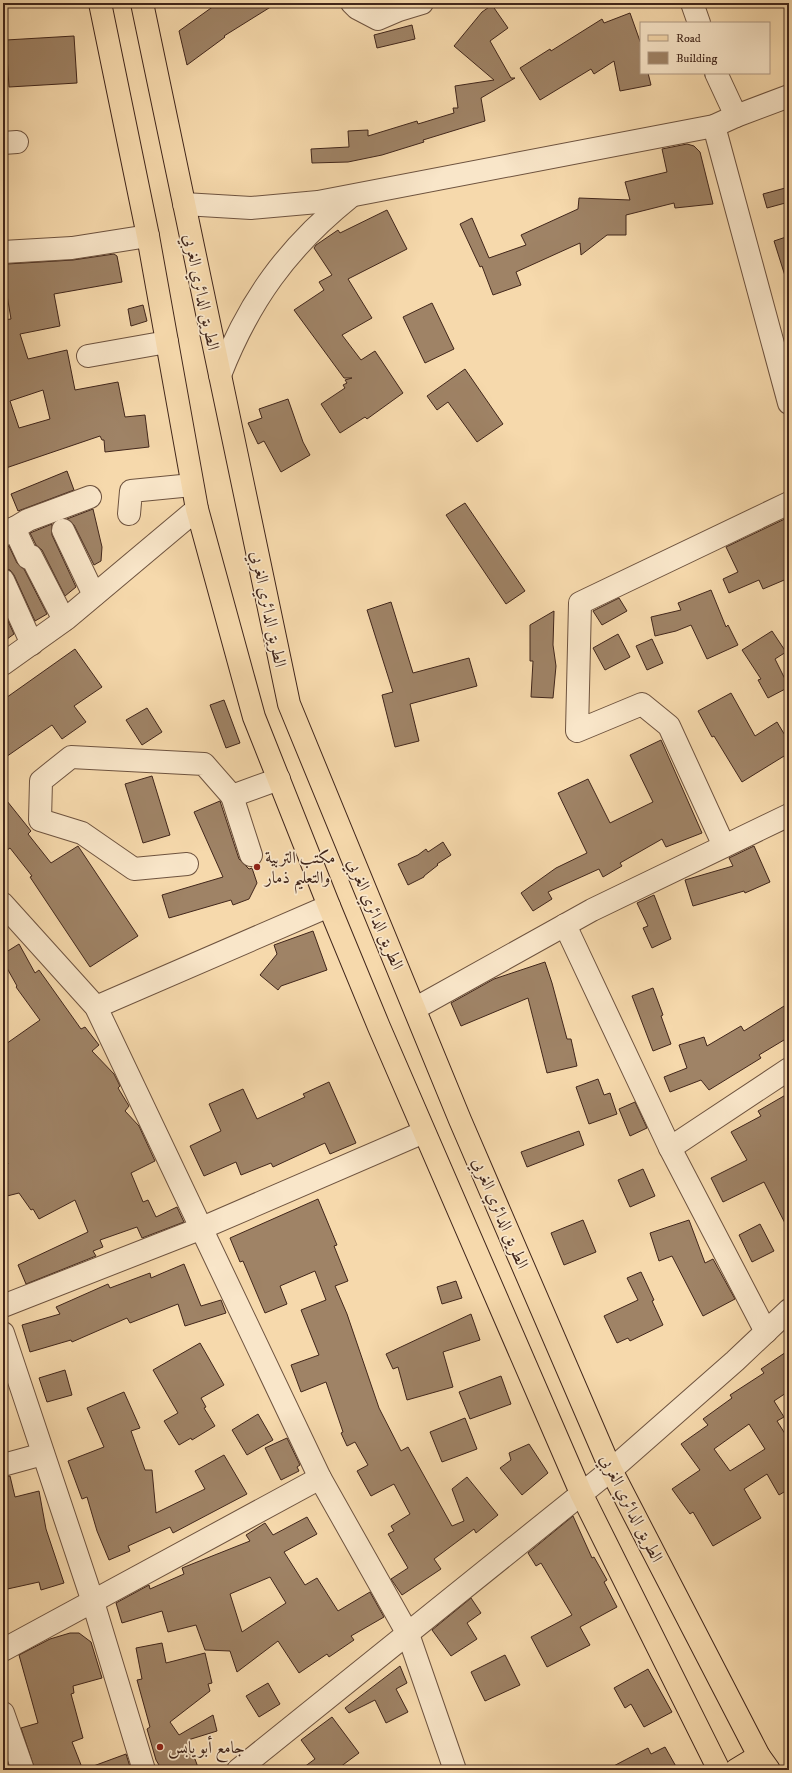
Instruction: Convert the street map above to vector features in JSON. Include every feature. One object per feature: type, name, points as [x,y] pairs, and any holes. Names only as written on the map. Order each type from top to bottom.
[{"type":"main road","points":[[100,3],[148,236],[192,485],[254,717],[329,906],[424,1132],[581,1493],[720,1770]]},
{"type":"main road","name":"الطريق الدائري الغربي","points":[[142,3],[289,704],[416,1008],[460,1120],[611,1470],[764,1763]]},
{"type":"main road","points":[[736,1770],[764,1763]]},
{"type":"street","points":[[352,3],[357,8],[378,19],[399,10],[422,3]]},
{"type":"street","points":[[692,3],[699,22]]},
{"type":"street","points":[[716,74],[736,116]]},
{"type":"street","points":[[184,204],[217,207],[285,206],[351,196],[714,126],[789,96]]},
{"type":"street","points":[[714,126],[789,403]]},
{"type":"street","points":[[220,374],[246,316],[266,283],[303,238],[351,196]]},
{"type":"street","points":[[3,252],[72,248],[148,236]]},
{"type":"street","points":[[88,356],[167,342]]},
{"type":"street","points":[[129,514],[131,491],[192,485]]},
{"type":"street","points":[[28,558],[8,532],[28,520],[90,497]]},
{"type":"street","points":[[724,846],[669,726],[642,704],[577,731],[580,603],[789,503]]},
{"type":"street","points":[[4,661],[32,644],[64,620],[197,508]]},
{"type":"street","points":[[62,530],[94,595]]},
{"type":"street","points":[[3,572],[31,556],[64,620]]},
{"type":"street","points":[[5,592],[32,644]]},
{"type":"street","points":[[187,864],[134,869],[82,833],[40,820],[41,781],[71,757],[204,764],[232,796],[251,855]]},
{"type":"street","points":[[232,796],[279,779]]},
{"type":"street","points":[[416,1008],[565,925],[789,815]]},
{"type":"street","points":[[3,904],[96,1007],[320,1478],[408,1634],[455,1770]]},
{"type":"street","points":[[96,1007],[329,906]]},
{"type":"street","points":[[565,925],[670,1148],[766,1332]]},
{"type":"street","points":[[670,1148],[789,1069]]},
{"type":"street","points":[[3,1306],[202,1228],[424,1132]]},
{"type":"street","points":[[238,1770],[611,1470],[789,1310]]},
{"type":"street","points":[[3,1333],[93,1602],[144,1770]]},
{"type":"street","points":[[3,1465],[43,1454]]},
{"type":"street","points":[[3,1650],[320,1478]]},
{"type":"street","points":[[3,1713],[23,1770]]},
{"type":"building","points":[[218,3],[277,3],[224,36],[225,37],[187,65],[179,31]]},
{"type":"building","points":[[492,5],[508,28],[490,41],[511,78],[515,78],[481,98],[485,121],[423,140],[424,142],[382,155],[348,162],[312,163],[311,149],[349,147],[348,131],[368,130],[368,136],[417,121],[418,124],[454,113],[453,108],[458,108],[455,86],[494,80],[454,46],[482,12]]},
{"type":"building","points":[[630,13],[640,41],[640,74],[648,74],[651,85],[620,91],[614,61],[594,74],[591,69],[540,100],[520,68],[550,49],[551,51],[602,19],[604,23]]},
{"type":"building","points":[[412,25],[415,39],[377,48],[374,35]]},
{"type":"building","points":[[74,36],[77,83],[9,87],[6,40]]},
{"type":"building","points":[[687,144],[694,146],[700,152],[713,204],[675,208],[674,203],[626,215],[626,235],[607,235],[581,255],[580,243],[516,272],[521,285],[493,295],[482,266],[480,267],[460,224],[472,218],[489,258],[526,245],[521,235],[578,209],[579,198],[630,200],[625,182],[667,172],[662,149]]},
{"type":"building","points":[[789,187],[789,202],[767,208],[763,194]]},
{"type":"building","points":[[387,210],[407,249],[348,279],[372,318],[342,335],[361,360],[375,351],[403,393],[367,419],[365,417],[340,433],[321,404],[345,388],[343,385],[347,383],[345,380],[352,378],[344,378],[294,310],[324,290],[319,282],[332,275],[314,248],[316,245],[338,230],[340,233]]},
{"type":"building","points":[[789,236],[789,278],[786,279],[774,241]]},
{"type":"building","points":[[114,254],[117,256],[122,282],[54,294],[60,326],[20,334],[28,359],[67,350],[75,390],[118,382],[125,417],[145,415],[149,447],[105,452],[104,440],[102,440],[100,436],[3,469],[3,320],[11,319],[3,271],[7,264],[73,260]],"holes":[[[43,390],[50,419],[19,428],[10,401]]]},
{"type":"building","points":[[432,303],[454,349],[425,363],[403,317]]},
{"type":"building","points":[[143,305],[147,321],[131,326],[128,309]]},
{"type":"building","points":[[465,369],[503,424],[477,442],[448,402],[437,410],[427,396]]},
{"type":"building","points":[[288,399],[303,442],[310,455],[281,472],[264,441],[258,444],[248,423],[262,418],[259,409]]},
{"type":"building","points":[[67,471],[74,490],[18,511],[11,494]]},
{"type":"building","points":[[465,503],[525,591],[506,604],[446,515]]},
{"type":"building","points":[[93,509],[102,547],[101,561],[94,565],[74,525],[67,519]]},
{"type":"building","points":[[789,517],[789,578],[763,589],[759,580],[729,593],[723,579],[738,572],[726,547]]},
{"type":"building","points":[[52,524],[52,535],[76,587],[65,596],[42,550],[36,545],[30,533]]},
{"type":"building","points":[[9,546],[17,563],[24,569],[47,614],[35,621],[14,575],[10,570],[3,568],[3,547]]},
{"type":"building","points":[[711,590],[726,627],[728,625],[738,645],[707,659],[691,625],[676,631],[655,636],[651,617],[681,610],[678,603]]},
{"type":"building","points":[[619,598],[627,611],[602,625],[593,611]]},
{"type":"building","points":[[391,602],[413,673],[469,658],[477,686],[410,704],[419,741],[395,747],[382,695],[393,692],[367,610]]},
{"type":"building","points":[[3,610],[14,634],[3,642]]},
{"type":"building","points":[[554,611],[553,645],[556,666],[553,698],[531,697],[533,661],[530,661],[530,625]]},
{"type":"building","points":[[772,631],[786,652],[775,659],[789,687],[768,698],[758,680],[761,679],[742,650]]},
{"type":"building","points":[[618,634],[630,657],[605,670],[593,648]]},
{"type":"building","points":[[652,639],[663,663],[647,670],[636,646]]},
{"type":"building","points":[[75,649],[102,687],[74,706],[86,722],[62,739],[52,725],[3,759],[3,700]]},
{"type":"building","points":[[731,693],[755,736],[777,722],[789,742],[789,753],[742,782],[714,736],[712,737],[698,711]]},
{"type":"building","points":[[224,700],[240,743],[226,748],[210,705]]},
{"type":"building","points":[[147,708],[162,732],[142,745],[126,720]]},
{"type":"building","points":[[661,740],[702,833],[666,847],[662,839],[620,863],[622,866],[603,877],[599,869],[548,892],[552,899],[533,911],[521,893],[556,868],[587,853],[558,793],[588,779],[610,823],[653,802],[630,755]]},
{"type":"building","points":[[152,776],[170,835],[143,843],[125,784]]},
{"type":"building","points":[[3,796],[31,831],[28,834],[51,863],[78,846],[138,936],[90,967],[30,877],[32,876],[10,848],[3,853]]},
{"type":"building","points":[[220,801],[239,859],[249,869],[252,868],[257,883],[249,899],[233,905],[231,900],[169,918],[162,895],[223,877],[194,812]]},
{"type":"building","points":[[443,842],[451,855],[437,864],[438,865],[424,877],[408,885],[398,864],[418,855],[426,849],[428,852]]},
{"type":"building","points":[[754,846],[770,882],[745,893],[744,891],[693,906],[685,880],[733,866],[729,858]]},
{"type":"building","points":[[654,895],[671,939],[652,948],[643,928],[648,926],[637,903]]},
{"type":"building","points":[[313,931],[327,970],[281,986],[278,990],[260,975],[277,954],[274,945]]},
{"type":"building","points":[[19,944],[35,973],[39,970],[81,1029],[85,1027],[99,1045],[92,1051],[114,1074],[120,1086],[118,1088],[129,1106],[125,1111],[139,1126],[155,1161],[131,1173],[143,1202],[148,1200],[156,1217],[177,1207],[184,1222],[142,1238],[137,1227],[100,1240],[103,1247],[93,1251],[96,1256],[26,1284],[18,1265],[88,1232],[75,1200],[39,1219],[33,1209],[31,1210],[19,1193],[3,1197],[3,1165],[8,1164],[3,1149],[3,1046],[40,1020],[16,987],[17,986],[3,961],[3,954]]},
{"type":"building","points":[[545,962],[567,1039],[571,1039],[577,1066],[547,1073],[528,998],[461,1026],[451,1003],[494,979]]},
{"type":"building","points":[[653,988],[663,1015],[661,1016],[671,1044],[653,1051],[632,996]]},
{"type":"building","points":[[789,1003],[789,1037],[759,1055],[761,1058],[709,1090],[701,1080],[670,1092],[664,1077],[687,1068],[679,1045],[704,1037],[707,1046],[741,1026],[744,1031]]},
{"type":"building","points":[[598,1079],[604,1095],[610,1093],[617,1114],[589,1124],[576,1087]]},
{"type":"building","points":[[329,1082],[356,1143],[330,1154],[325,1143],[273,1167],[271,1163],[241,1175],[236,1162],[204,1176],[190,1146],[221,1131],[209,1104],[243,1089],[257,1119],[305,1097],[303,1094]]},
{"type":"building","points":[[789,1093],[789,1231],[764,1182],[723,1202],[711,1178],[747,1160],[731,1132],[761,1116],[758,1111]]},
{"type":"building","points":[[635,1102],[647,1128],[630,1136],[619,1109]]},
{"type":"building","points":[[579,1131],[584,1145],[527,1167],[521,1152]]},
{"type":"building","points":[[643,1169],[655,1196],[630,1207],[618,1180]]},
{"type":"building","points":[[318,1199],[337,1245],[334,1246],[348,1281],[335,1286],[347,1314],[379,1408],[401,1451],[408,1447],[452,1526],[464,1521],[452,1489],[467,1477],[498,1515],[476,1533],[474,1529],[434,1559],[441,1569],[402,1595],[391,1579],[408,1568],[388,1534],[394,1531],[391,1526],[410,1514],[394,1484],[371,1496],[357,1471],[368,1465],[355,1442],[347,1446],[341,1433],[343,1432],[326,1382],[301,1392],[291,1365],[319,1355],[301,1310],[326,1300],[315,1271],[280,1286],[287,1304],[265,1313],[243,1261],[240,1262],[230,1238]]},
{"type":"building","points":[[583,1220],[596,1252],[564,1265],[551,1233]]},
{"type":"building","points":[[689,1220],[705,1263],[713,1259],[735,1299],[703,1316],[672,1256],[659,1261],[650,1233]]},
{"type":"building","points":[[760,1224],[774,1251],[752,1262],[739,1235]]},
{"type":"building","points":[[184,1264],[201,1306],[221,1300],[226,1313],[185,1326],[178,1304],[130,1323],[127,1318],[72,1342],[71,1340],[30,1352],[22,1325],[60,1314],[56,1307],[108,1284],[110,1288],[150,1273],[151,1278]]},
{"type":"building","points":[[641,1272],[654,1300],[652,1301],[663,1325],[630,1341],[628,1338],[617,1343],[604,1316],[638,1300],[627,1278]]},
{"type":"building","points":[[456,1281],[462,1298],[442,1304],[437,1287]]},
{"type":"building","points":[[471,1314],[480,1340],[443,1352],[453,1387],[407,1400],[398,1367],[393,1369],[386,1354]]},
{"type":"building","points":[[200,1343],[224,1385],[201,1398],[206,1407],[204,1408],[215,1426],[192,1440],[191,1438],[179,1445],[164,1421],[178,1413],[153,1370]]},
{"type":"building","points":[[789,1350],[789,1391],[774,1401],[784,1417],[777,1421],[789,1440],[789,1489],[779,1495],[767,1474],[744,1489],[761,1518],[713,1546],[693,1512],[690,1514],[672,1489],[700,1470],[681,1444],[708,1425],[703,1419],[732,1398],[730,1395],[764,1373],[761,1369]],"holes":[[[749,1424],[765,1449],[730,1471],[714,1449]]]},
{"type":"building","points":[[65,1370],[72,1395],[47,1402],[39,1378]]},
{"type":"building","points":[[501,1376],[511,1404],[470,1419],[459,1392]]},
{"type":"building","points":[[124,1392],[140,1428],[131,1431],[145,1470],[152,1470],[156,1513],[205,1489],[195,1471],[224,1455],[247,1494],[173,1533],[170,1527],[128,1546],[130,1551],[109,1560],[97,1531],[87,1497],[82,1499],[68,1461],[104,1447],[87,1408]]},
{"type":"building","points":[[258,1414],[273,1440],[247,1455],[232,1430]]},
{"type":"building","points":[[465,1418],[477,1449],[442,1462],[430,1432]]},
{"type":"building","points":[[287,1438],[300,1465],[297,1467],[299,1471],[281,1480],[265,1448]]},
{"type":"building","points":[[529,1444],[548,1473],[522,1495],[500,1468],[511,1460],[509,1453]]},
{"type":"building","points":[[10,1476],[15,1497],[39,1491],[46,1529],[64,1583],[41,1590],[39,1582],[3,1590],[3,1477]]},
{"type":"building","points":[[573,1516],[592,1558],[594,1557],[607,1580],[604,1582],[617,1607],[580,1627],[590,1645],[547,1667],[531,1637],[572,1615],[541,1563],[536,1566],[528,1553]]},
{"type":"building","points":[[307,1517],[317,1534],[284,1552],[305,1585],[317,1578],[338,1611],[370,1592],[384,1617],[351,1636],[354,1640],[329,1657],[327,1654],[299,1673],[278,1641],[237,1672],[230,1651],[205,1650],[196,1625],[168,1632],[162,1611],[122,1623],[116,1603],[149,1585],[150,1589],[184,1574],[182,1568],[250,1541],[246,1535],[265,1523],[273,1535]],"holes":[[[270,1577],[286,1603],[242,1632],[230,1594]]]},
{"type":"building","points":[[471,1598],[481,1613],[467,1623],[477,1639],[451,1656],[432,1630]]},
{"type":"building","points":[[70,1633],[79,1633],[91,1642],[102,1678],[73,1686],[74,1693],[71,1694],[83,1738],[72,1742],[83,1770],[35,1770],[21,1728],[38,1723],[19,1655],[50,1639]]},
{"type":"building","points":[[162,1643],[166,1663],[205,1653],[212,1683],[208,1684],[210,1691],[170,1722],[179,1735],[213,1715],[217,1731],[188,1740],[199,1770],[162,1770],[156,1760],[147,1729],[150,1727],[137,1680],[142,1679],[136,1648]]},
{"type":"building","points":[[505,1655],[520,1685],[485,1701],[471,1672]]},
{"type":"building","points":[[400,1666],[407,1683],[396,1689],[408,1712],[386,1723],[375,1700],[349,1713],[345,1708]]},
{"type":"building","points":[[648,1669],[672,1712],[644,1727],[631,1704],[625,1708],[614,1688]]},
{"type":"building","points":[[268,1683],[280,1704],[259,1717],[246,1696]]},
{"type":"building","points":[[332,1717],[359,1753],[336,1770],[300,1770],[315,1759],[301,1740]]},
{"type":"building","points":[[665,1747],[678,1770],[606,1770],[648,1748],[651,1754]]},
{"type":"building","points":[[126,1754],[131,1770],[88,1770],[88,1768]]},
{"type":"place","name":"مكتب التربية والتعليم ذمار","points":[[257,867]]},
{"type":"place","name":"جامع أبو يابس","points":[[160,1747]]}]
